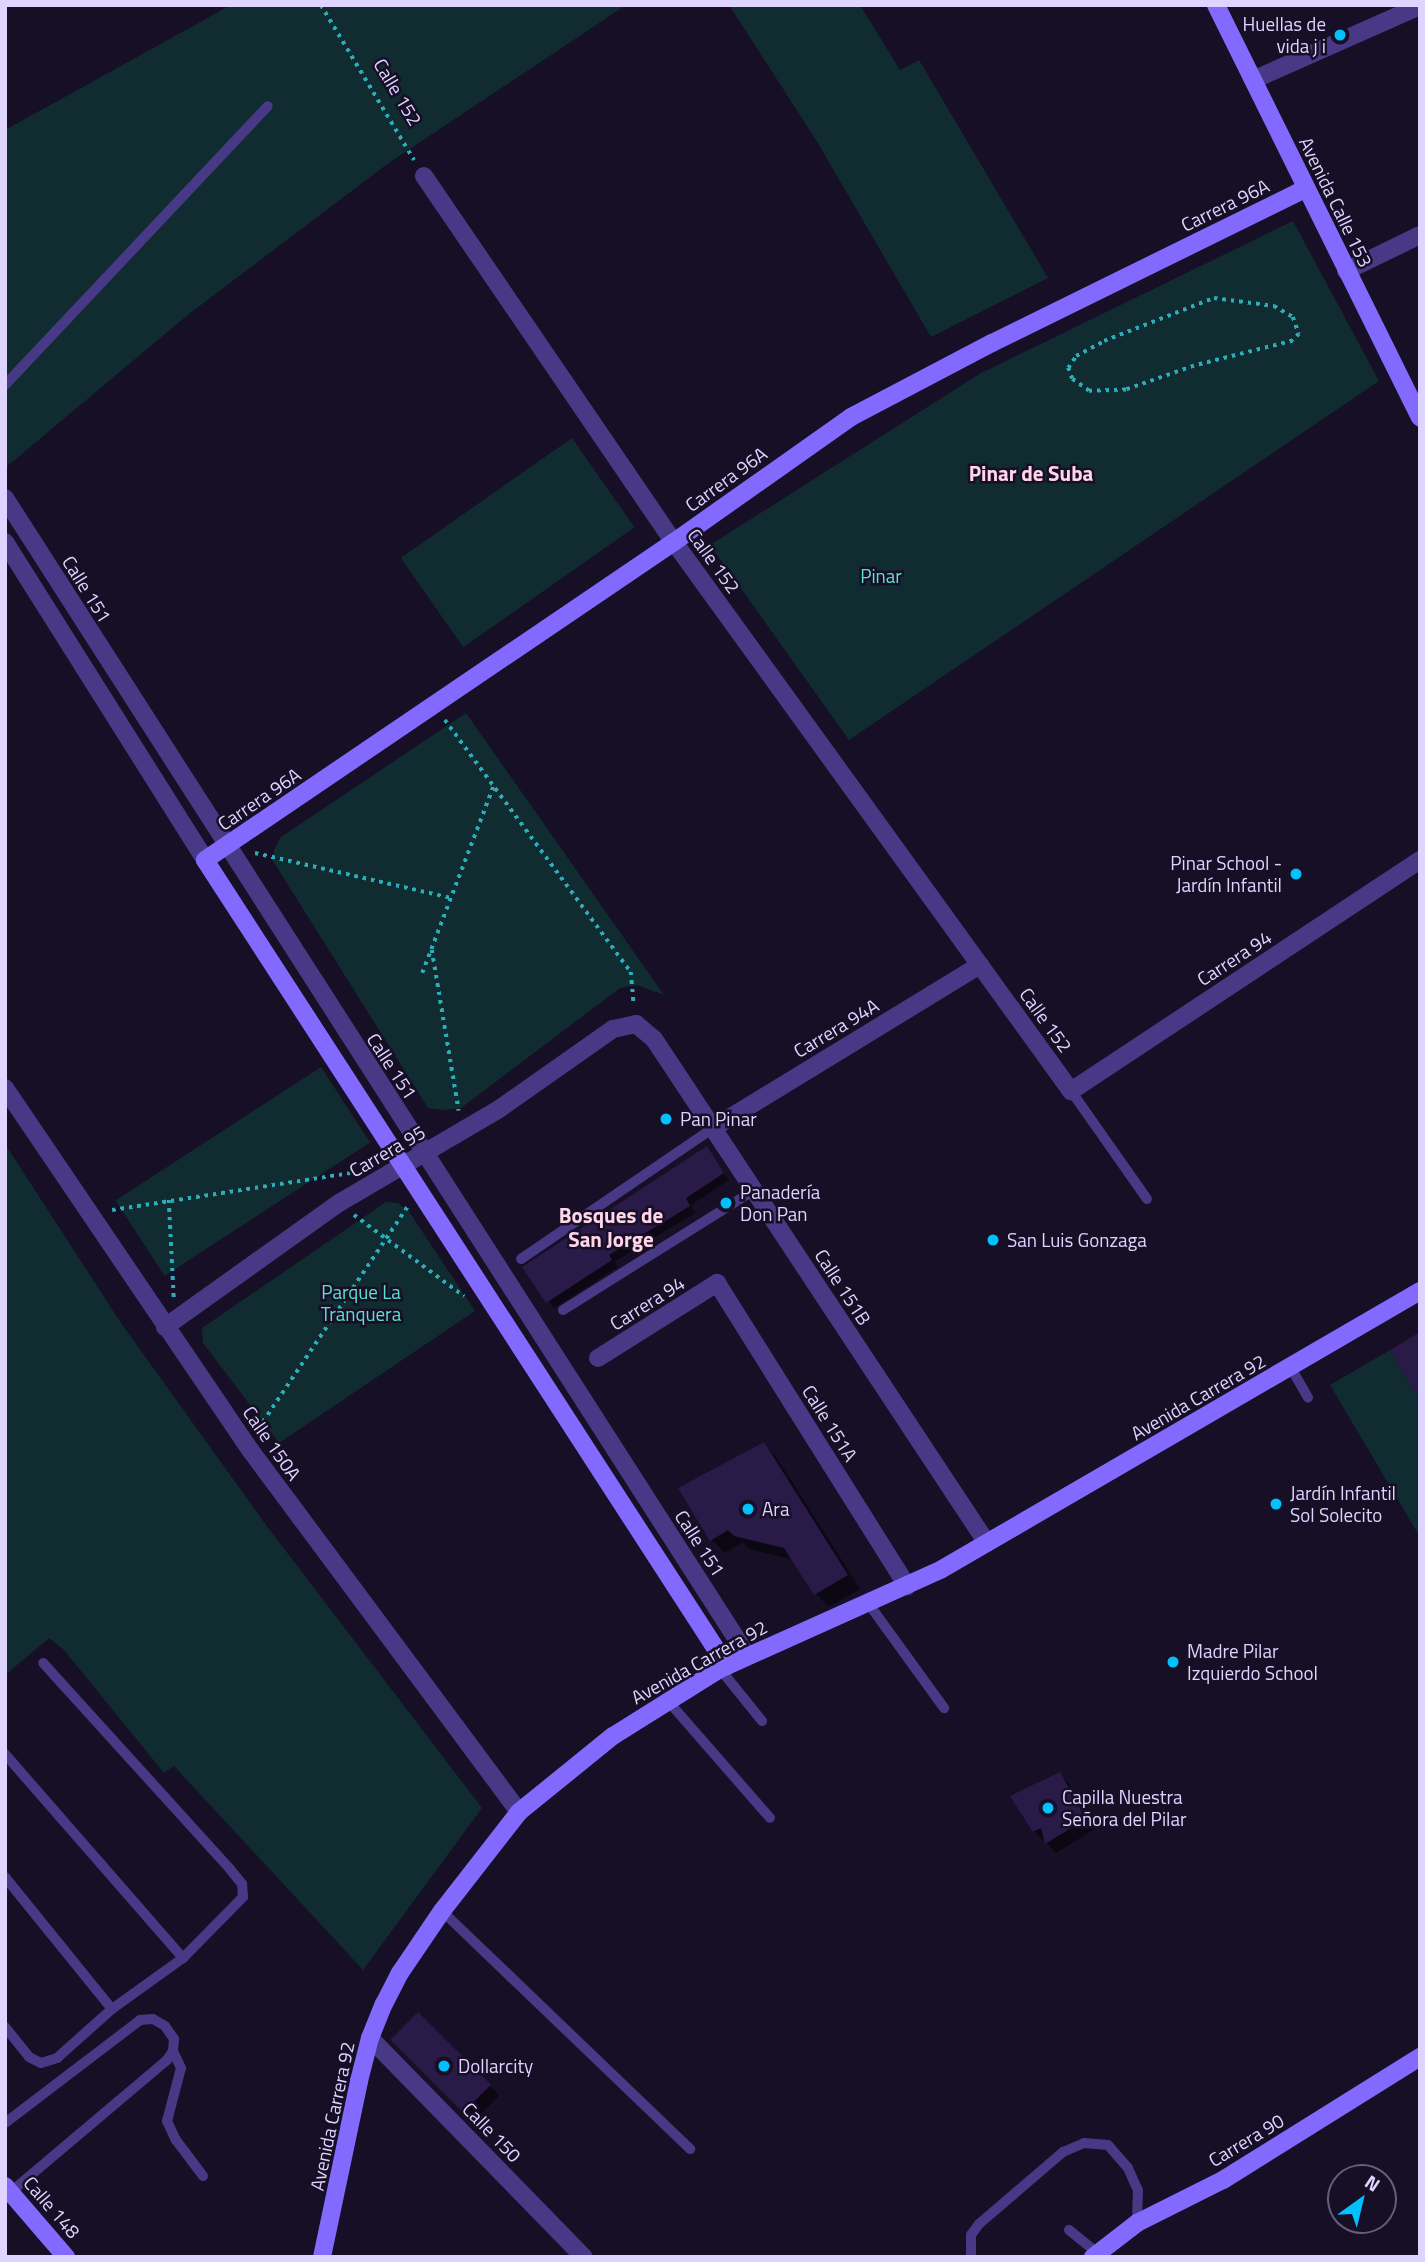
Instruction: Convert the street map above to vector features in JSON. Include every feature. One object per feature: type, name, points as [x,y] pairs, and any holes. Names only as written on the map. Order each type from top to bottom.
[{"type":"street","name":"Avenida Calle 153","points":[[1216,5],[1420,417]]},
{"type":"street","points":[[1253,80],[1420,6]]},
{"type":"street","name":"Calle 152","points":[[424,176],[674,542],[1071,1091]]},
{"type":"street","name":"Carrera 96A","points":[[205,860],[876,402],[1305,189]]},
{"type":"street","points":[[1346,271],[1420,234]]},
{"type":"street","name":"Calle 151","points":[[5,499],[747,1655]]},
{"type":"street","points":[[5,542],[205,860],[724,1667]]},
{"type":"street","name":"Carrera 94","points":[[1071,1091],[1420,860]]},
{"type":"street","name":"Carrera 94A","points":[[713,1128],[980,965]]},
{"type":"street","name":"Calle 151B","points":[[636,1024],[654,1039],[987,1543]]},
{"type":"street","name":"Carrera 95","points":[[170,1324],[339,1203],[463,1131],[612,1029],[636,1024]]},
{"type":"street","name":"Calle 150A","points":[[5,1088],[89,1214],[170,1324],[247,1446],[519,1812]]},
{"type":"street","name":"Carrera 94","points":[[598,1359],[717,1283]]},
{"type":"street","name":"Calle 151A","points":[[717,1283],[907,1586]]},
{"type":"street","name":"Avenida Carrera 92","points":[[322,2257],[370,2038],[400,1972],[442,1911],[519,1812],[613,1736],[724,1667],[907,1586],[987,1543],[1420,1291]]},
{"type":"street","name":"Calle 150","points":[[370,2038],[584,2257]]},
{"type":"street","name":"Carrera 90","points":[[1095,2255],[1137,2223],[1223,2180],[1420,2057]]},
{"type":"street","name":"Calle 148","points":[[8,2189],[66,2257]]},
{"type":"lane","points":[[5,385],[268,106]]},
{"type":"lane","points":[[1071,1091],[1147,1199]]},
{"type":"lane","points":[[521,1259],[713,1128]]},
{"type":"lane","points":[[563,1310],[754,1190]]},
{"type":"lane","points":[[1291,1368],[1308,1398]]},
{"type":"lane","points":[[867,1603],[944,1708]]},
{"type":"lane","points":[[6,2031],[29,2057],[41,2063],[57,2058],[112,2009],[183,1958],[243,1897],[242,1884],[43,1663]]},
{"type":"lane","points":[[724,1667],[762,1721]]},
{"type":"lane","points":[[668,1701],[770,1818]]},
{"type":"lane","points":[[5,1754],[183,1958]]},
{"type":"lane","points":[[5,1877],[112,2009]]},
{"type":"lane","points":[[442,1911],[690,2149]]},
{"type":"lane","points":[[5,2123],[140,2020],[153,2019],[165,2026],[174,2039],[173,2051],[181,2068],[167,2121],[176,2140],[203,2176]]},
{"type":"lane","points":[[8,2189],[173,2051]]},
{"type":"lane","points":[[971,2257],[971,2235],[979,2224],[1063,2152],[1084,2143],[1108,2145],[1128,2168],[1138,2190],[1137,2223]]},
{"type":"lane","points":[[1069,2230],[1095,2255]]},
{"type":"path","name":"Calle 152","points":[[321,5],[424,176]]},
{"type":"path","points":[[1214,298],[1274,306],[1293,317],[1299,334],[1293,341],[1194,366],[1126,390],[1089,391],[1072,379],[1068,368],[1076,356],[1104,341],[1214,298]]},
{"type":"path","points":[[434,705],[631,972],[636,1024]]},
{"type":"path","points":[[422,973],[493,787]]},
{"type":"path","points":[[226,846],[451,898]]},
{"type":"path","points":[[431,948],[463,1131]]},
{"type":"path","points":[[89,1214],[362,1171]]},
{"type":"path","points":[[247,1446],[419,1190]]},
{"type":"path","points":[[169,1200],[170,1324]]},
{"type":"path","points":[[339,1203],[468,1299]]},
{"type":"green space","points":[[231,5],[626,5],[386,165],[189,314],[5,468],[5,130]]},
{"type":"green space","points":[[729,5],[860,5],[900,70],[919,60],[1048,278],[931,337],[816,140]]},
{"type":"green space","name":"Pinar","points":[[1293,221],[1379,381],[849,740],[710,545],[981,373]]},
{"type":"green space","points":[[572,438],[635,527],[463,647],[401,558]]},
{"type":"green space","points":[[466,713],[664,995],[637,985],[620,988],[461,1108],[443,1110],[428,1108],[273,861],[274,850],[281,837]]},
{"type":"green space","points":[[321,1067],[370,1142],[165,1276],[116,1200]]},
{"type":"green space","points":[[5,1144],[121,1323],[266,1525],[482,1808],[363,1970],[174,1766],[164,1773],[64,1650],[49,1638],[5,1675]]},
{"type":"green space","name":"Parque La Tranquera","points":[[386,1202],[398,1203],[408,1210],[475,1311],[279,1443],[203,1343],[202,1328]]},
{"type":"green space","points":[[1390,1350],[1420,1401],[1420,1537],[1330,1385]]},
{"type":"building","points":[[707,1146],[724,1173],[686,1198],[690,1206],[609,1255],[612,1260],[546,1303],[522,1267]]},
{"type":"building","points":[[1420,1332],[1420,1401],[1390,1350]]},
{"type":"building","name":"Ara","points":[[764,1442],[848,1575],[814,1595],[784,1548],[734,1536],[728,1530],[710,1541],[678,1488]]},
{"type":"building","name":"Capilla Nuestra Señora del Pilar","points":[[1060,1772],[1086,1819],[1045,1844],[1041,1828],[1033,1832],[1010,1796]]},
{"type":"building","name":"Dollarcity","points":[[418,2012],[491,2085],[463,2112],[390,2040]]},
{"type":"place","name":"Huellas de vida j i","points":[[1340,35]]},
{"type":"place","name":"Pinar School - Jardín Infantil","points":[[1296,874]]},
{"type":"place","name":"Pan Pinar","points":[[666,1119]]},
{"type":"place","name":"Panadería Don Pan","points":[[726,1203]]},
{"type":"place","name":"San Luis Gonzaga","points":[[993,1240]]},
{"type":"place","name":"Jardín Infantil Sol Solecito","points":[[1276,1504]]},
{"type":"place","name":"Ara","points":[[748,1509]]},
{"type":"place","name":"Madre Pilar Izquierdo School","points":[[1173,1662]]},
{"type":"place","name":"Capilla Nuestra Señora del Pilar","points":[[1048,1808]]},
{"type":"place","name":"Dollarcity","points":[[444,2066]]},
{"type":"district","name":"Pinar de Suba","points":[[1031,473]]},
{"type":"district","name":"Bosques de San Jorge","points":[[611,1227]]}]
